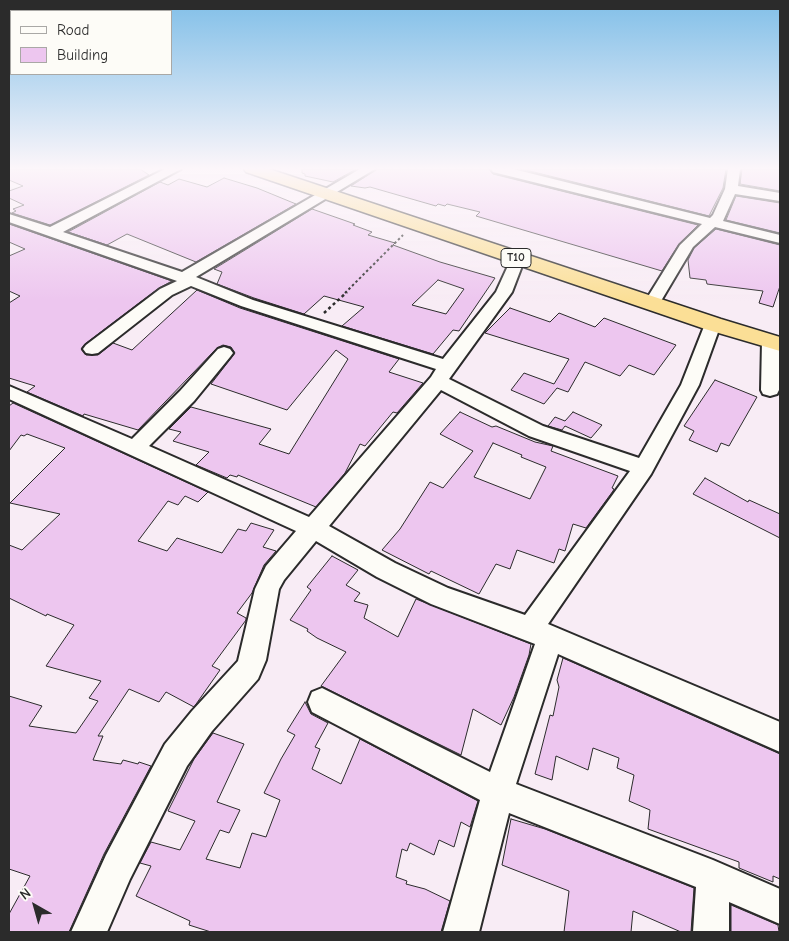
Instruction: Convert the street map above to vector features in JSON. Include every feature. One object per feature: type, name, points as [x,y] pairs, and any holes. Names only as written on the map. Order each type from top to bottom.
[{"type":"highway","name":"T10","points":[[378,213],[713,324],[776,343]]},
{"type":"street","points":[[50,233],[89,213]]},
{"type":"street","points":[[92,349],[166,292],[295,213]]},
{"type":"street","points":[[674,213],[780,240]]},
{"type":"street","points":[[652,304],[687,245],[698,233],[719,217],[721,213]]},
{"type":"street","points":[[9,218],[186,279],[247,304],[312,324],[443,374],[536,431],[644,468]]},
{"type":"street","points":[[90,932],[118,867],[176,755],[202,721],[248,670],[252,660],[267,588],[275,573],[443,374],[496,305],[508,283],[518,258]]},
{"type":"street","points":[[461,932],[540,634],[644,468],[690,385],[713,324]]},
{"type":"street","points":[[770,390],[776,343]]},
{"type":"street","points":[[134,449],[187,396],[224,353]]},
{"type":"street","points":[[9,392],[314,529],[386,570],[419,586],[540,634],[780,737]]},
{"type":"street","points":[[322,702],[498,792],[713,877],[780,907]]},
{"type":"street","points":[[711,932],[713,877]]},
{"type":"path","points":[[312,324],[380,260],[411,224]]},
{"type":"building","points":[[12,213],[74,213],[50,225]]},
{"type":"building","points":[[103,213],[281,213],[196,262],[127,234],[107,245],[68,232]]},
{"type":"building","points":[[306,213],[323,213],[355,224],[353,225],[372,232],[368,235],[395,243],[393,245],[440,262],[495,278],[459,331],[453,330],[433,354],[342,326],[364,307],[324,296],[304,314],[217,284],[222,272],[214,269]],"holes":[[[438,280],[464,289],[446,314],[412,305]]]},
{"type":"building","points":[[479,213],[649,213],[698,225],[679,244],[662,271],[476,216]]},
{"type":"building","points":[[697,213],[711,213],[709,216]]},
{"type":"building","points":[[729,213],[780,213],[780,233],[726,220]]},
{"type":"building","points":[[9,224],[172,281],[159,288],[85,344],[81,349],[86,355],[98,355],[113,343],[132,350],[197,290],[240,308],[399,359],[389,372],[423,383],[397,413],[393,412],[365,446],[360,444],[345,473],[316,507],[238,475],[237,477],[230,475],[227,478],[196,465],[209,452],[173,441],[181,432],[169,429],[191,407],[271,429],[259,444],[289,454],[348,359],[336,350],[287,410],[211,384],[235,353],[231,347],[223,345],[217,348],[138,430],[84,414],[83,416],[27,392],[35,386],[9,378],[9,303],[20,296],[9,291],[9,256],[25,249],[9,242]]},
{"type":"building","points":[[716,229],[780,245],[780,286],[773,307],[759,303],[763,291],[707,284],[706,280],[690,278],[688,260],[694,248]]},
{"type":"building","points":[[510,308],[550,322],[559,313],[595,327],[604,318],[676,345],[654,375],[629,365],[620,376],[585,362],[568,392],[557,388],[544,404],[511,390],[524,373],[554,384],[569,359],[485,333]]},
{"type":"building","points":[[715,380],[757,397],[729,446],[721,443],[717,452],[689,440],[694,431],[684,426]]},
{"type":"building","points":[[13,403],[208,492],[198,502],[185,496],[178,505],[168,501],[138,541],[167,551],[177,538],[222,553],[238,529],[246,531],[251,523],[274,530],[263,547],[276,551],[264,565],[252,593],[237,613],[246,618],[246,620],[212,666],[220,670],[194,707],[166,692],[159,702],[129,689],[98,736],[103,736],[93,760],[121,764],[123,760],[151,766],[104,854],[69,932],[9,932],[9,914],[30,876],[9,869],[9,696],[42,706],[29,726],[76,733],[98,701],[89,698],[101,681],[46,666],[74,625],[47,614],[46,616],[9,598],[9,545],[22,550],[60,514],[10,503],[65,448],[27,434],[21,435],[9,451],[9,406]]},
{"type":"building","points":[[460,412],[492,427],[496,426],[535,442],[553,446],[551,451],[618,476],[612,488],[614,489],[613,491],[586,528],[573,524],[565,551],[559,549],[554,563],[517,550],[510,569],[496,564],[479,594],[431,571],[429,574],[382,550],[400,529],[430,482],[443,488],[473,451],[440,434]],"holes":[[[493,443],[522,455],[521,457],[546,467],[530,499],[474,477]]]},
{"type":"building","points":[[573,412],[602,425],[591,438],[565,426],[562,430],[548,426],[555,417],[565,421]]},
{"type":"building","points":[[705,478],[748,502],[749,500],[780,514],[780,538],[693,494]]},
{"type":"building","points":[[332,556],[358,570],[346,585],[360,593],[354,601],[368,605],[364,618],[398,637],[416,599],[531,644],[514,697],[501,725],[473,709],[461,755],[321,686],[346,652],[317,638],[307,631],[308,629],[290,620],[311,590],[307,587]]},
{"type":"building","points":[[563,658],[780,754],[780,879],[773,876],[773,882],[739,868],[739,862],[648,829],[650,810],[629,801],[634,775],[617,768],[619,758],[593,748],[588,770],[556,756],[552,780],[535,774],[550,715],[553,716],[559,687],[557,680]]},
{"type":"building","points":[[305,702],[311,714],[328,723],[315,747],[320,749],[312,769],[341,784],[360,739],[478,801],[470,827],[461,822],[454,847],[439,840],[434,855],[410,843],[407,851],[402,849],[396,877],[407,881],[406,884],[425,889],[450,901],[441,932],[211,932],[189,925],[190,921],[136,896],[151,866],[140,863],[151,842],[180,850],[195,821],[168,811],[194,759],[213,733],[244,744],[217,802],[240,810],[229,833],[220,830],[206,859],[240,868],[252,833],[266,837],[280,800],[264,793],[295,735],[287,731]]},
{"type":"building","points":[[511,819],[545,829],[694,888],[691,932],[681,932],[633,911],[631,932],[564,932],[569,891],[502,865]]},
{"type":"building","points":[[731,905],[778,925],[779,932],[731,932]]}]
